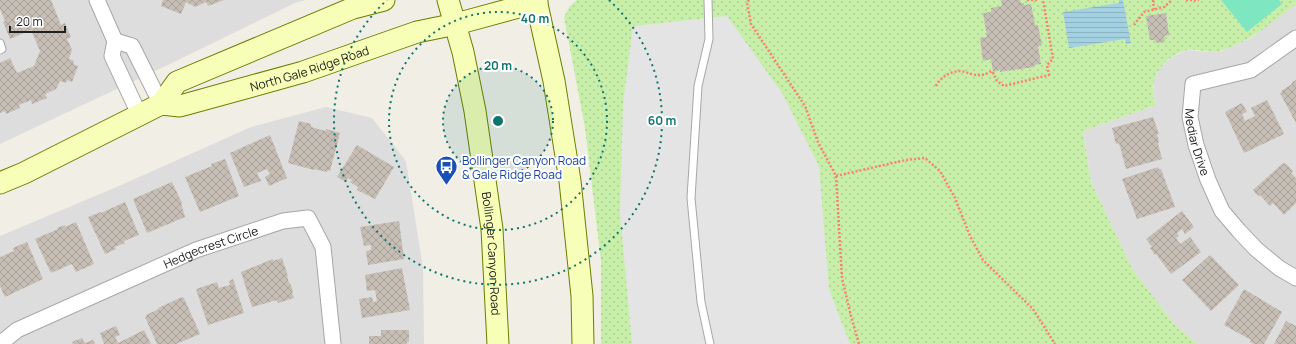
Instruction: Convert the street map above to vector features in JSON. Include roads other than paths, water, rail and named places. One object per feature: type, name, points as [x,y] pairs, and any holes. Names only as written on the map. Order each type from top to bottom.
[{"type":"street","points":[[97,0],[115,41],[112,56],[139,114]]},
{"type":"street","name":"North Gale Ridge Road","points":[[0,182],[24,173],[161,104],[177,82],[353,8],[384,0]]},
{"type":"street","name":"Bollinger Canyon Road","points":[[448,0],[456,24],[474,111],[492,229],[498,344]]},
{"type":"street","points":[[539,1],[570,180],[582,296],[583,344]]},
{"type":"street","name":"North Gale Ridge Road","points":[[161,104],[180,106],[303,72],[417,32],[456,24],[539,1]]},
{"type":"street","name":"Mediar Drive","points":[[1296,38],[1251,70],[1193,84],[1190,117],[1196,145],[1208,180],[1222,210],[1256,249],[1279,268],[1296,278]]},
{"type":"street","points":[[115,41],[132,46],[161,104]]},
{"type":"street","name":"Hedgecrest Circle","points":[[0,344],[17,330],[196,250],[283,221],[308,218],[323,247],[333,344]]},
{"type":"lane","points":[[708,0],[709,39],[698,86],[691,198],[701,302],[710,344]]},
{"type":"lane","points":[[0,43],[2,49],[0,50]]},
{"type":"water","points":[[1119,0],[1123,0],[1131,43],[1126,44],[1125,39],[1069,48],[1063,12],[1119,3]]},
{"type":"place","name":"Bollinger Canyon Road & Gale Ridge Road","points":[[447,186]]}]
